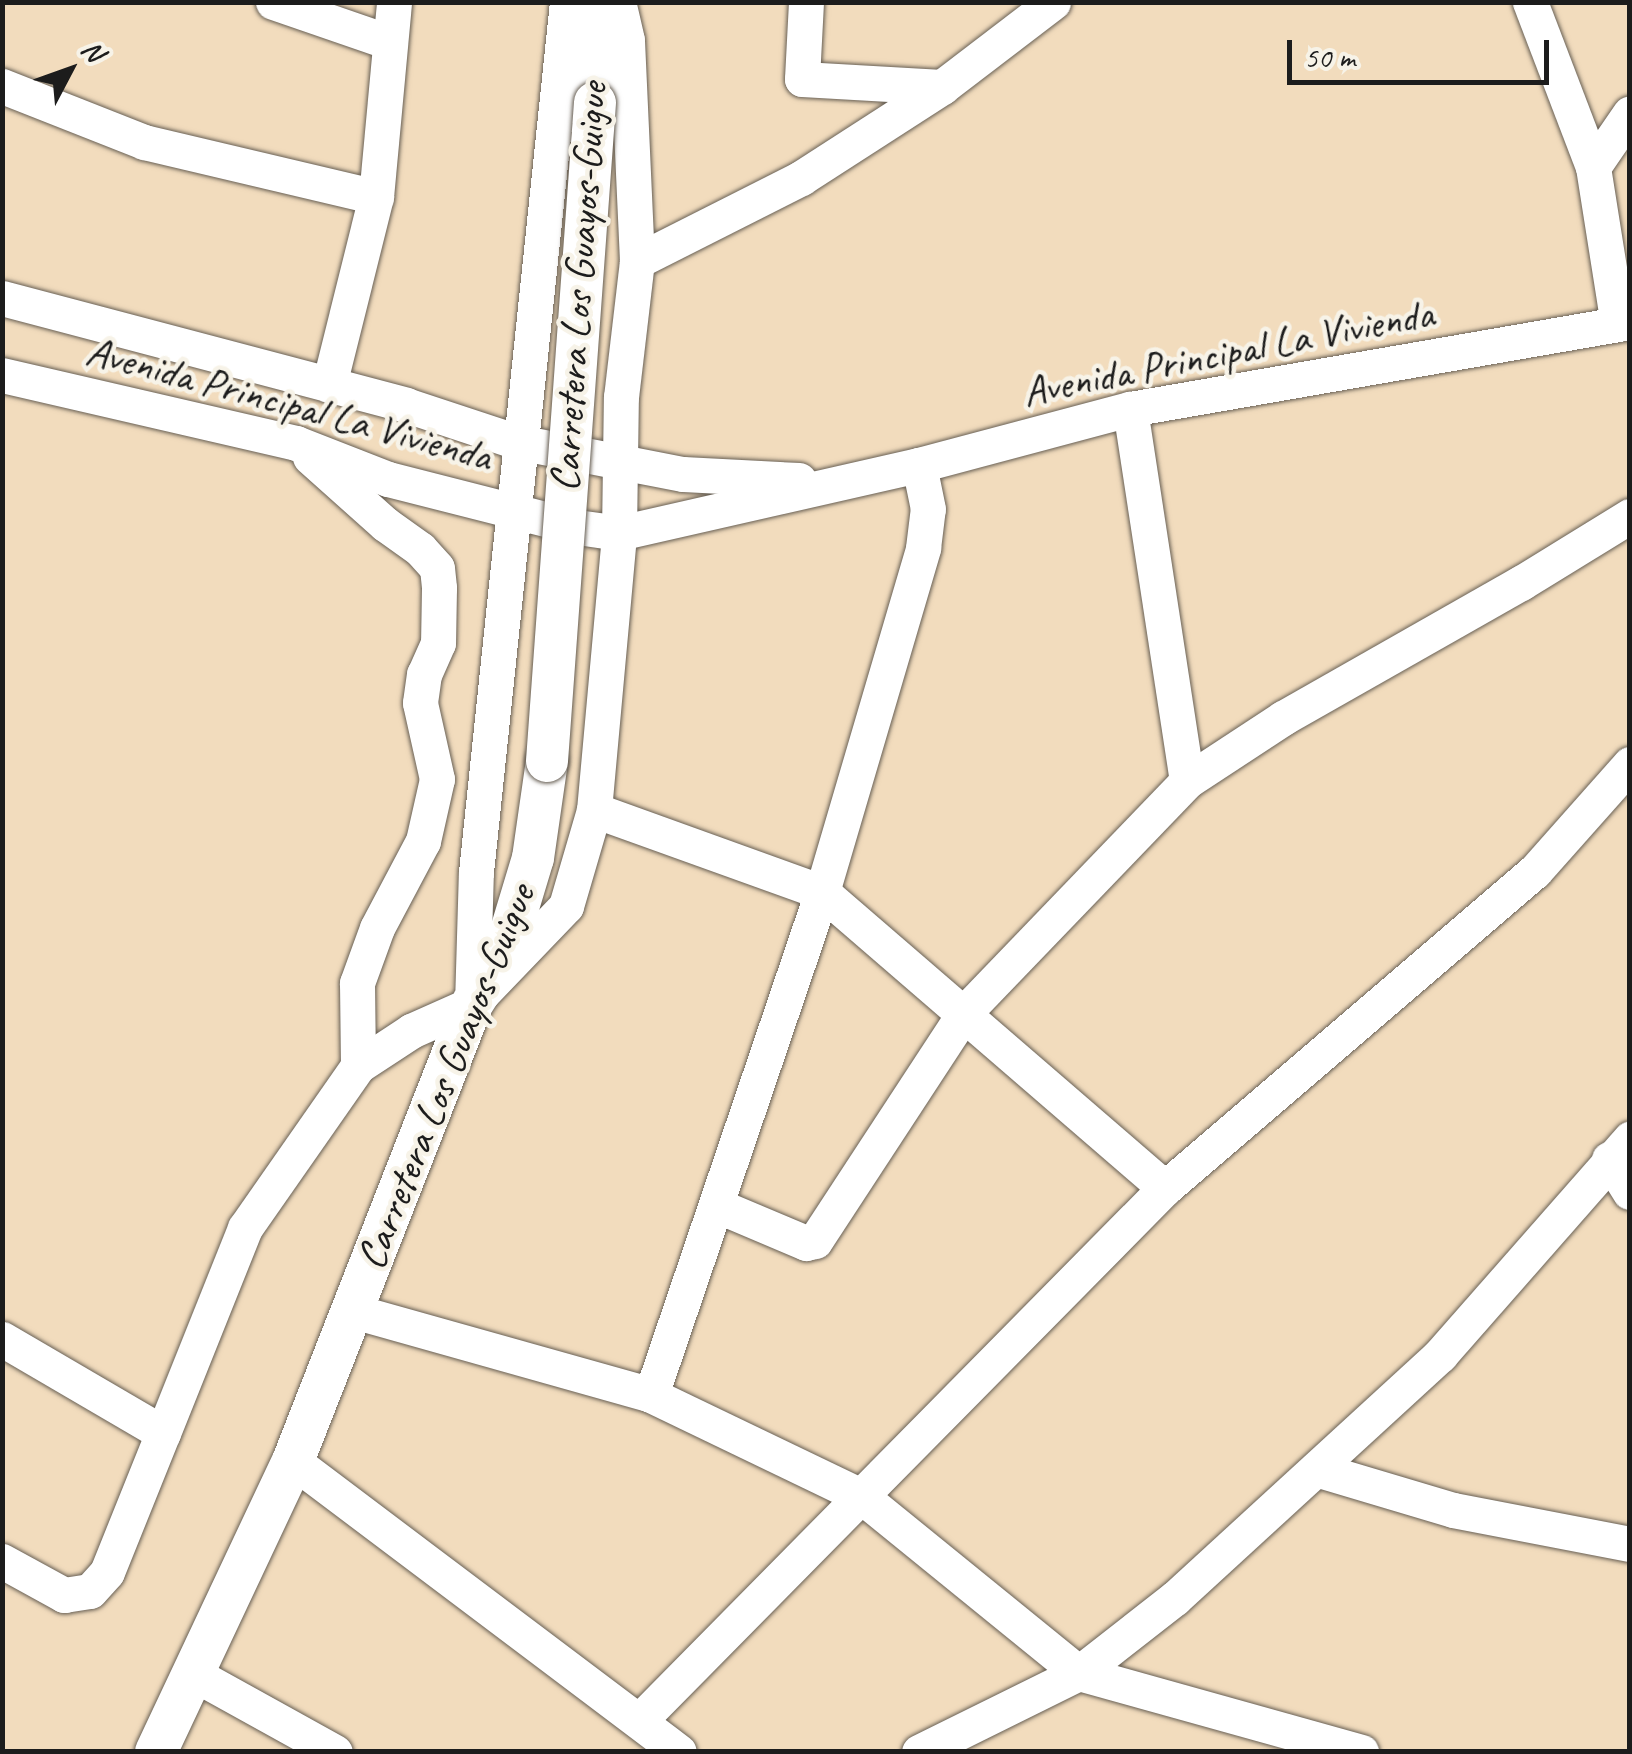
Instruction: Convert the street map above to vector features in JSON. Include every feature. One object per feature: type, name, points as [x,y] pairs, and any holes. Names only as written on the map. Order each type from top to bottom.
[{"type":"main road","name":"Carretera Los Guayos-Guigue","points":[[156,1752],[293,1461],[472,1004],[504,954],[533,858],[547,762],[595,102],[591,2]]},
{"type":"street","points":[[273,2],[389,42]]},
{"type":"street","points":[[329,385],[376,197],[394,2]]},
{"type":"street","points":[[472,1004],[476,872],[567,2]]},
{"type":"street","points":[[2,1561],[64,1595],[90,1592],[107,1572],[244,1228],[358,1066],[411,1031],[472,1004],[566,906],[594,810],[619,533],[621,397],[637,261],[627,40],[618,2]]},
{"type":"street","points":[[806,2],[802,79],[942,88]]},
{"type":"street","points":[[637,261],[801,178],[942,88],[1054,2]]},
{"type":"street","points":[[1530,2],[1593,167],[1624,323]]},
{"type":"street","points":[[2,86],[144,142],[376,197]]},
{"type":"street","points":[[1593,167],[1630,114]]},
{"type":"street","name":"Avenida Principal La Vivienda","points":[[2,298],[329,385],[518,442],[683,474],[845,483]]},
{"type":"street","name":"Avenida Principal La Vivienda","points":[[2,375],[296,444],[388,478],[513,511],[619,533],[845,483],[1130,409],[1624,323]]},
{"type":"street","points":[[1130,409],[1187,781]]},
{"type":"street","points":[[296,444],[385,524],[420,549],[437,568],[439,588],[438,643],[424,674],[420,703],[436,779],[423,841],[376,928],[357,982],[358,1066]]},
{"type":"street","points":[[651,1395],[822,892],[923,548],[928,509],[919,465]]},
{"type":"street","points":[[716,1205],[806,1242],[815,1241],[964,1013],[1187,781],[1283,718],[1522,583],[1630,516]]},
{"type":"street","points":[[640,1720],[1164,1188],[1535,871],[1630,764]]},
{"type":"street","points":[[594,810],[822,892],[1164,1188]]},
{"type":"street","points":[[1619,1149],[1630,1192]]},
{"type":"street","points":[[919,1752],[976,1738],[1079,1673],[1174,1598],[1319,1470],[1440,1355],[1619,1149]]},
{"type":"street","points":[[353,1312],[651,1395],[861,1496],[1079,1673],[1361,1752]]},
{"type":"street","points":[[2,1339],[163,1433]]},
{"type":"street","points":[[293,1461],[679,1752]]},
{"type":"street","points":[[1319,1470],[1453,1510],[1630,1544]]},
{"type":"street","points":[[194,1674],[336,1752]]}]
